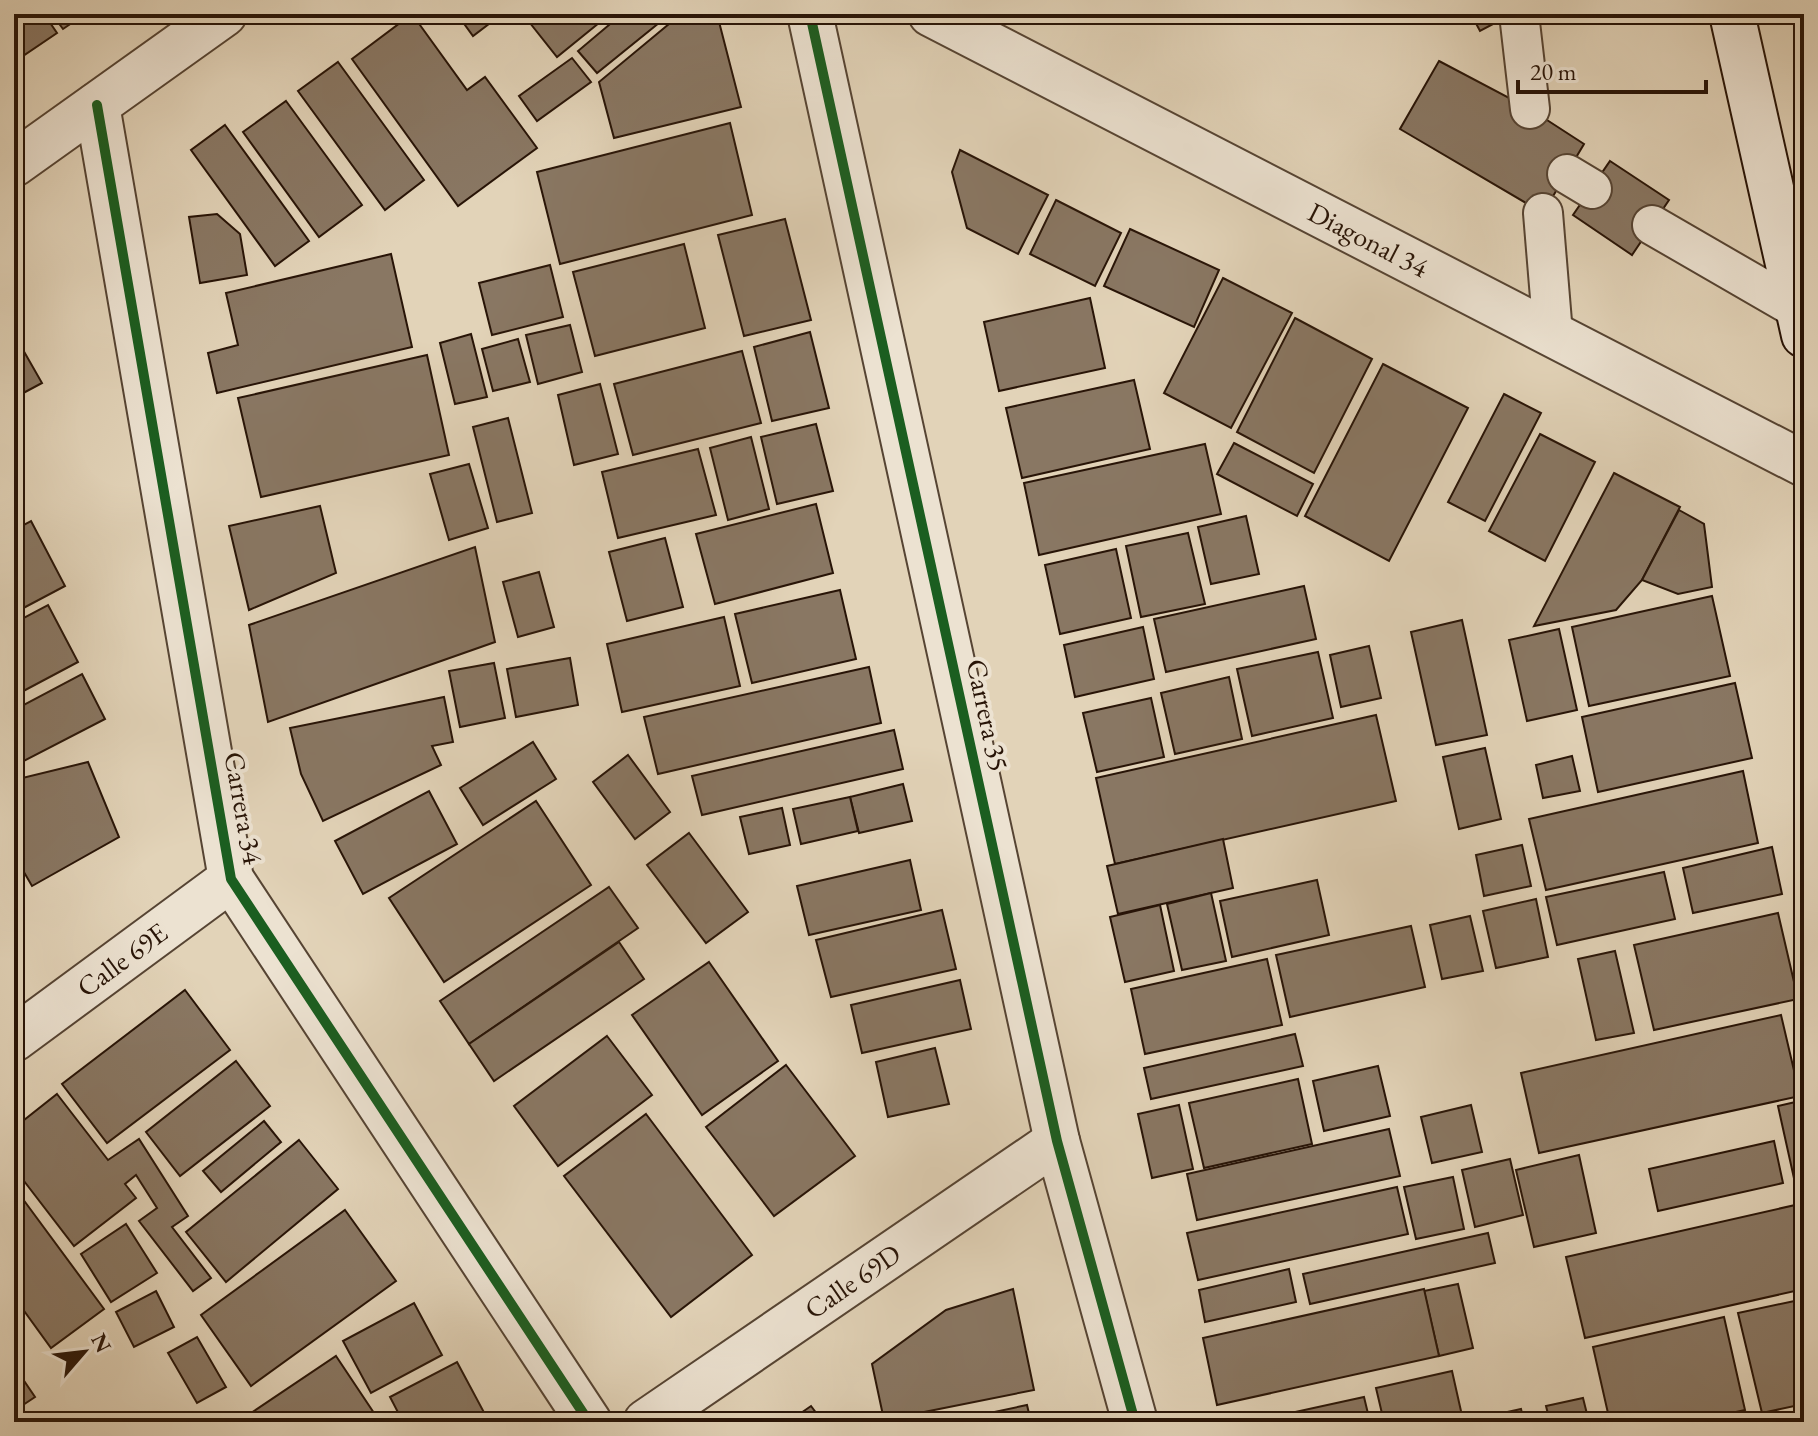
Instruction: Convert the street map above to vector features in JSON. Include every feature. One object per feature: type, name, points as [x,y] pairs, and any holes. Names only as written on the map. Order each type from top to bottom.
[{"type":"street","points":[[14,164],[224,14]]},
{"type":"street","name":"Carrera 35","points":[[810,14],[1057,1141],[1135,1422]]},
{"type":"street","name":"Diagonal 34","points":[[931,14],[1804,464]]},
{"type":"street","points":[[1732,14],[1801,322]]},
{"type":"street","name":"Carrera 34","points":[[97,105],[231,879],[589,1422]]},
{"type":"street","name":"Calle 69E","points":[[14,1039],[231,879]]},
{"type":"street","name":"Calle 69D","points":[[646,1422],[1057,1141]]},
{"type":"lane","points":[[1519,14],[1530,109]]},
{"type":"lane","points":[[1543,213],[1553,334]]},
{"type":"lane","points":[[1652,225],[1747,281],[1801,322]]},
{"type":"building","points":[[14,14],[44,14],[57,33],[14,62]]},
{"type":"building","points":[[52,14],[85,14],[63,29]]},
{"type":"building","points":[[412,14],[467,90],[485,77],[537,148],[458,206],[352,59]]},
{"type":"building","points":[[457,14],[502,14],[473,36]]},
{"type":"building","points":[[531,14],[610,14],[557,57],[526,18]]},
{"type":"building","points":[[622,14],[670,14],[597,73],[578,51]]},
{"type":"building","points":[[681,14],[717,14],[741,107],[614,138],[599,82]]},
{"type":"building","points":[[1471,14],[1512,14],[1480,31]]},
{"type":"building","points":[[572,58],[591,82],[537,121],[519,96]]},
{"type":"building","points":[[1439,61],[1530,109],[1584,144],[1543,213],[1400,129]]},
{"type":"building","points":[[338,62],[424,180],[385,210],[298,91]]},
{"type":"building","points":[[286,101],[362,205],[319,237],[243,132]]},
{"type":"building","points":[[730,123],[752,215],[560,264],[537,172]]},
{"type":"building","points":[[225,125],[309,241],[275,266],[191,150]]},
{"type":"building","points":[[960,150],[1048,195],[1018,254],[967,228],[952,172]]},
{"type":"building","points":[[1610,161],[1669,200],[1632,255],[1573,215]]},
{"type":"building","points":[[1056,200],[1121,233],[1095,286],[1030,254]]},
{"type":"building","points":[[217,214],[240,234],[247,275],[200,283],[189,217]]},
{"type":"building","points":[[785,219],[811,320],[744,336],[718,235]]},
{"type":"building","points":[[1130,229],[1219,270],[1194,327],[1104,286]]},
{"type":"building","points":[[684,244],[705,328],[595,356],[573,272]]},
{"type":"building","points":[[391,254],[412,347],[217,393],[208,353],[238,345],[226,293]]},
{"type":"building","points":[[550,265],[563,317],[492,335],[479,283]]},
{"type":"building","points":[[1223,278],[1292,313],[1231,428],[1164,393]]},
{"type":"building","points":[[1090,298],[1105,368],[999,391],[984,322]]},
{"type":"building","points":[[1295,318],[1372,359],[1314,473],[1237,432]]},
{"type":"building","points":[[570,325],[582,372],[538,384],[526,335]]},
{"type":"building","points":[[810,332],[829,408],[772,421],[754,347]]},
{"type":"building","points":[[14,334],[42,383],[14,398]]},
{"type":"building","points":[[471,334],[487,397],[455,404],[440,343]]},
{"type":"building","points":[[518,339],[530,382],[493,391],[482,349]]},
{"type":"building","points":[[742,351],[761,423],[633,455],[614,384]]},
{"type":"building","points":[[427,355],[449,455],[261,497],[238,398]]},
{"type":"building","points":[[1383,364],[1468,408],[1389,561],[1305,516]]},
{"type":"building","points":[[1134,380],[1150,449],[1022,478],[1006,408]]},
{"type":"building","points":[[600,384],[618,454],[574,465],[558,395]]},
{"type":"building","points":[[1504,394],[1541,413],[1485,521],[1448,502]]},
{"type":"building","points":[[508,418],[532,513],[497,522],[473,427]]},
{"type":"building","points":[[816,424],[833,491],[777,504],[761,437]]},
{"type":"building","points":[[1540,434],[1595,462],[1545,561],[1489,531]]},
{"type":"building","points":[[751,437],[769,509],[728,520],[710,448]]},
{"type":"building","points":[[1234,443],[1313,484],[1297,516],[1217,474]]},
{"type":"building","points":[[1205,444],[1221,514],[1039,555],[1024,483]]},
{"type":"building","points":[[698,449],[716,515],[618,538],[602,472]]},
{"type":"building","points":[[469,464],[488,528],[449,540],[430,474]]},
{"type":"building","points":[[1614,473],[1680,507],[1642,580],[1616,610],[1534,626]]},
{"type":"building","points":[[816,504],[833,573],[715,604],[696,534]]},
{"type":"building","points":[[320,506],[336,573],[249,610],[229,526]]},
{"type":"building","points":[[1679,510],[1704,524],[1712,587],[1678,594],[1642,580]]},
{"type":"building","points":[[1246,516],[1259,574],[1211,584],[1198,527]]},
{"type":"building","points":[[31,521],[65,586],[14,613],[14,530]]},
{"type":"building","points":[[1188,533],[1205,604],[1141,617],[1126,546]]},
{"type":"building","points":[[665,538],[683,607],[627,621],[609,552]]},
{"type":"building","points":[[475,547],[495,642],[268,722],[249,625]]},
{"type":"building","points":[[1116,549],[1131,618],[1060,634],[1045,565]]},
{"type":"building","points":[[539,572],[554,627],[518,637],[503,582]]},
{"type":"building","points":[[1304,586],[1316,639],[1166,672],[1154,619]]},
{"type":"building","points":[[840,590],[856,659],[752,683],[735,614]]},
{"type":"building","points":[[1712,596],[1730,676],[1589,706],[1572,627]]},
{"type":"building","points":[[48,605],[78,662],[14,696],[14,623]]},
{"type":"building","points":[[724,617],[740,686],[622,712],[607,644]]},
{"type":"building","points":[[1462,620],[1487,735],[1436,745],[1411,632]]},
{"type":"building","points":[[1143,627],[1154,679],[1075,697],[1064,645]]},
{"type":"building","points":[[1559,629],[1577,710],[1527,721],[1509,640]]},
{"type":"building","points":[[1369,646],[1381,698],[1341,707],[1330,655]]},
{"type":"building","points":[[1318,652],[1333,718],[1252,736],[1237,669]]},
{"type":"building","points":[[570,658],[578,705],[516,717],[507,669]]},
{"type":"building","points":[[494,663],[505,718],[460,727],[449,671]]},
{"type":"building","points":[[869,667],[881,723],[658,774],[644,717]]},
{"type":"building","points":[[82,674],[105,719],[14,766],[14,710]]},
{"type":"building","points":[[1229,677],[1242,739],[1175,754],[1161,693]]},
{"type":"building","points":[[1735,683],[1752,758],[1598,792],[1582,717]]},
{"type":"building","points":[[444,697],[453,742],[432,746],[441,765],[323,821],[301,774],[290,728]]},
{"type":"building","points":[[1151,698],[1164,757],[1097,772],[1083,713]]},
{"type":"building","points":[[1376,715],[1396,801],[1115,864],[1096,778]]},
{"type":"building","points":[[894,730],[903,769],[702,815],[692,776]]},
{"type":"building","points":[[533,742],[556,779],[483,825],[460,788]]},
{"type":"building","points":[[1485,748],[1501,819],[1459,829],[1443,757]]},
{"type":"building","points":[[628,755],[670,812],[635,839],[593,782]]},
{"type":"building","points":[[1572,756],[1580,791],[1543,798],[1536,765]]},
{"type":"building","points":[[88,762],[119,837],[32,886],[14,855],[14,780]]},
{"type":"building","points":[[1743,771],[1758,843],[1546,890],[1529,819]]},
{"type":"building","points":[[903,784],[912,821],[859,833],[850,797]]},
{"type":"building","points":[[429,791],[457,844],[363,894],[335,841]]},
{"type":"building","points":[[850,797],[858,831],[801,844],[793,809]]},
{"type":"building","points":[[536,801],[591,885],[444,982],[389,898]]},
{"type":"building","points":[[782,808],[790,845],[749,854],[740,817]]},
{"type":"building","points":[[689,833],[748,912],[706,943],[647,865]]},
{"type":"building","points":[[1223,839],[1233,888],[1118,914],[1107,866]]},
{"type":"building","points":[[1522,845],[1531,886],[1484,896],[1476,855]]},
{"type":"building","points":[[1772,847],[1782,894],[1693,913],[1683,868]]},
{"type":"building","points":[[910,860],[921,910],[809,935],[797,886]]},
{"type":"building","points":[[1664,872],[1675,919],[1557,945],[1546,897]]},
{"type":"building","points":[[1317,880],[1329,935],[1232,957],[1220,901]]},
{"type":"building","points":[[609,887],[638,928],[469,1044],[440,1001]]},
{"type":"building","points":[[1211,893],[1226,961],[1182,970],[1167,904]]},
{"type":"building","points":[[1536,899],[1548,957],[1496,968],[1483,911]]},
{"type":"building","points":[[1160,905],[1174,971],[1125,982],[1110,917]]},
{"type":"building","points":[[942,910],[956,969],[831,997],[816,940]]},
{"type":"building","points":[[1778,913],[1798,999],[1654,1030],[1634,945]]},
{"type":"building","points":[[1470,916],[1483,971],[1442,979],[1430,925]]},
{"type":"building","points":[[1411,926],[1425,987],[1290,1017],[1276,955]]},
{"type":"building","points":[[619,942],[644,979],[494,1081],[469,1044]]},
{"type":"building","points":[[1615,951],[1634,1033],[1596,1040],[1578,959]]},
{"type":"building","points":[[1267,959],[1282,1025],[1145,1054],[1131,989]]},
{"type":"building","points":[[709,962],[778,1061],[702,1115],[632,1015]]},
{"type":"building","points":[[960,980],[971,1029],[862,1053],[851,1005]]},
{"type":"building","points":[[185,990],[230,1050],[107,1143],[62,1084]]},
{"type":"building","points":[[1781,1015],[1800,1096],[1539,1153],[1521,1073]]},
{"type":"building","points":[[1295,1034],[1303,1066],[1151,1099],[1144,1068]]},
{"type":"building","points":[[607,1036],[652,1095],[558,1166],[514,1106]]},
{"type":"building","points":[[935,1048],[949,1104],[888,1117],[876,1062]]},
{"type":"building","points":[[236,1061],[270,1106],[180,1176],[146,1132]]},
{"type":"building","points":[[786,1065],[855,1156],[774,1216],[706,1127]]},
{"type":"building","points":[[1378,1066],[1390,1116],[1324,1131],[1313,1081]]},
{"type":"building","points":[[1298,1079],[1312,1144],[1204,1168],[1189,1103]]},
{"type":"building","points":[[57,1094],[108,1160],[139,1139],[188,1216],[172,1227],[211,1278],[193,1291],[139,1221],[157,1208],[136,1175],[125,1184],[136,1198],[74,1246],[14,1168],[14,1128]]},
{"type":"building","points":[[1804,1100],[1804,1191],[1797,1192],[1778,1106]]},
{"type":"building","points":[[1179,1105],[1193,1169],[1152,1178],[1138,1114]]},
{"type":"building","points":[[1471,1105],[1482,1152],[1432,1163],[1421,1117]]},
{"type":"building","points":[[646,1114],[752,1255],[671,1317],[564,1176]]},
{"type":"building","points":[[264,1121],[281,1142],[221,1192],[203,1171]]},
{"type":"building","points":[[1389,1129],[1400,1176],[1197,1220],[1187,1174]]},
{"type":"building","points":[[299,1140],[338,1189],[226,1282],[186,1232]]},
{"type":"building","points":[[1774,1141],[1783,1183],[1658,1211],[1649,1169]]},
{"type":"building","points":[[1579,1155],[1596,1233],[1534,1247],[1516,1170]]},
{"type":"building","points":[[1510,1159],[1523,1215],[1475,1227],[1462,1170]]},
{"type":"building","points":[[1453,1177],[1464,1229],[1416,1239],[1404,1187]]},
{"type":"building","points":[[14,1187],[104,1309],[51,1348],[14,1297]]},
{"type":"building","points":[[1397,1187],[1408,1234],[1198,1280],[1187,1233]]},
{"type":"building","points":[[1804,1203],[1804,1289],[1585,1338],[1566,1257]]},
{"type":"building","points":[[345,1210],[396,1281],[251,1386],[201,1315]]},
{"type":"building","points":[[126,1224],[157,1273],[111,1302],[81,1254]]},
{"type":"building","points":[[1488,1233],[1495,1263],[1310,1304],[1303,1274]]},
{"type":"building","points":[[1289,1269],[1296,1302],[1205,1322],[1199,1290]]},
{"type":"building","points":[[1458,1284],[1473,1348],[1439,1356],[1424,1291]]},
{"type":"building","points":[[1013,1289],[1034,1390],[884,1420],[872,1364],[946,1310]]},
{"type":"building","points":[[1424,1289],[1439,1356],[1217,1405],[1203,1338]]},
{"type":"building","points":[[156,1291],[174,1327],[134,1347],[116,1312]]},
{"type":"building","points":[[1804,1299],[1804,1404],[1762,1413],[1738,1313]]},
{"type":"building","points":[[414,1303],[442,1355],[371,1393],[343,1341]]},
{"type":"building","points":[[1724,1317],[1745,1410],[1691,1422],[1610,1422],[1593,1347]]},
{"type":"building","points":[[197,1337],[226,1387],[197,1403],[168,1353]]},
{"type":"building","points":[[336,1356],[380,1422],[244,1422],[242,1419]]},
{"type":"building","points":[[457,1362],[487,1418],[480,1422],[403,1422],[390,1397]]},
{"type":"building","points":[[14,1366],[35,1397],[14,1411]]},
{"type":"building","points":[[1452,1371],[1463,1420],[1384,1422],[1376,1388]]},
{"type":"building","points":[[1364,1397],[1370,1422],[1249,1422]]},
{"type":"building","points":[[1583,1398],[1589,1422],[1550,1422],[1546,1406]]},
{"type":"building","points":[[1027,1405],[1031,1422],[981,1422],[980,1415]]},
{"type":"building","points":[[811,1406],[823,1422],[788,1422]]},
{"type":"building","points":[[1521,1409],[1524,1422],[1480,1422],[1480,1418]]},
{"type":"cycle path","points":[[810,14],[1057,1141],[1135,1422]]},
{"type":"cycle path","points":[[97,105],[231,879],[589,1422]]}]
